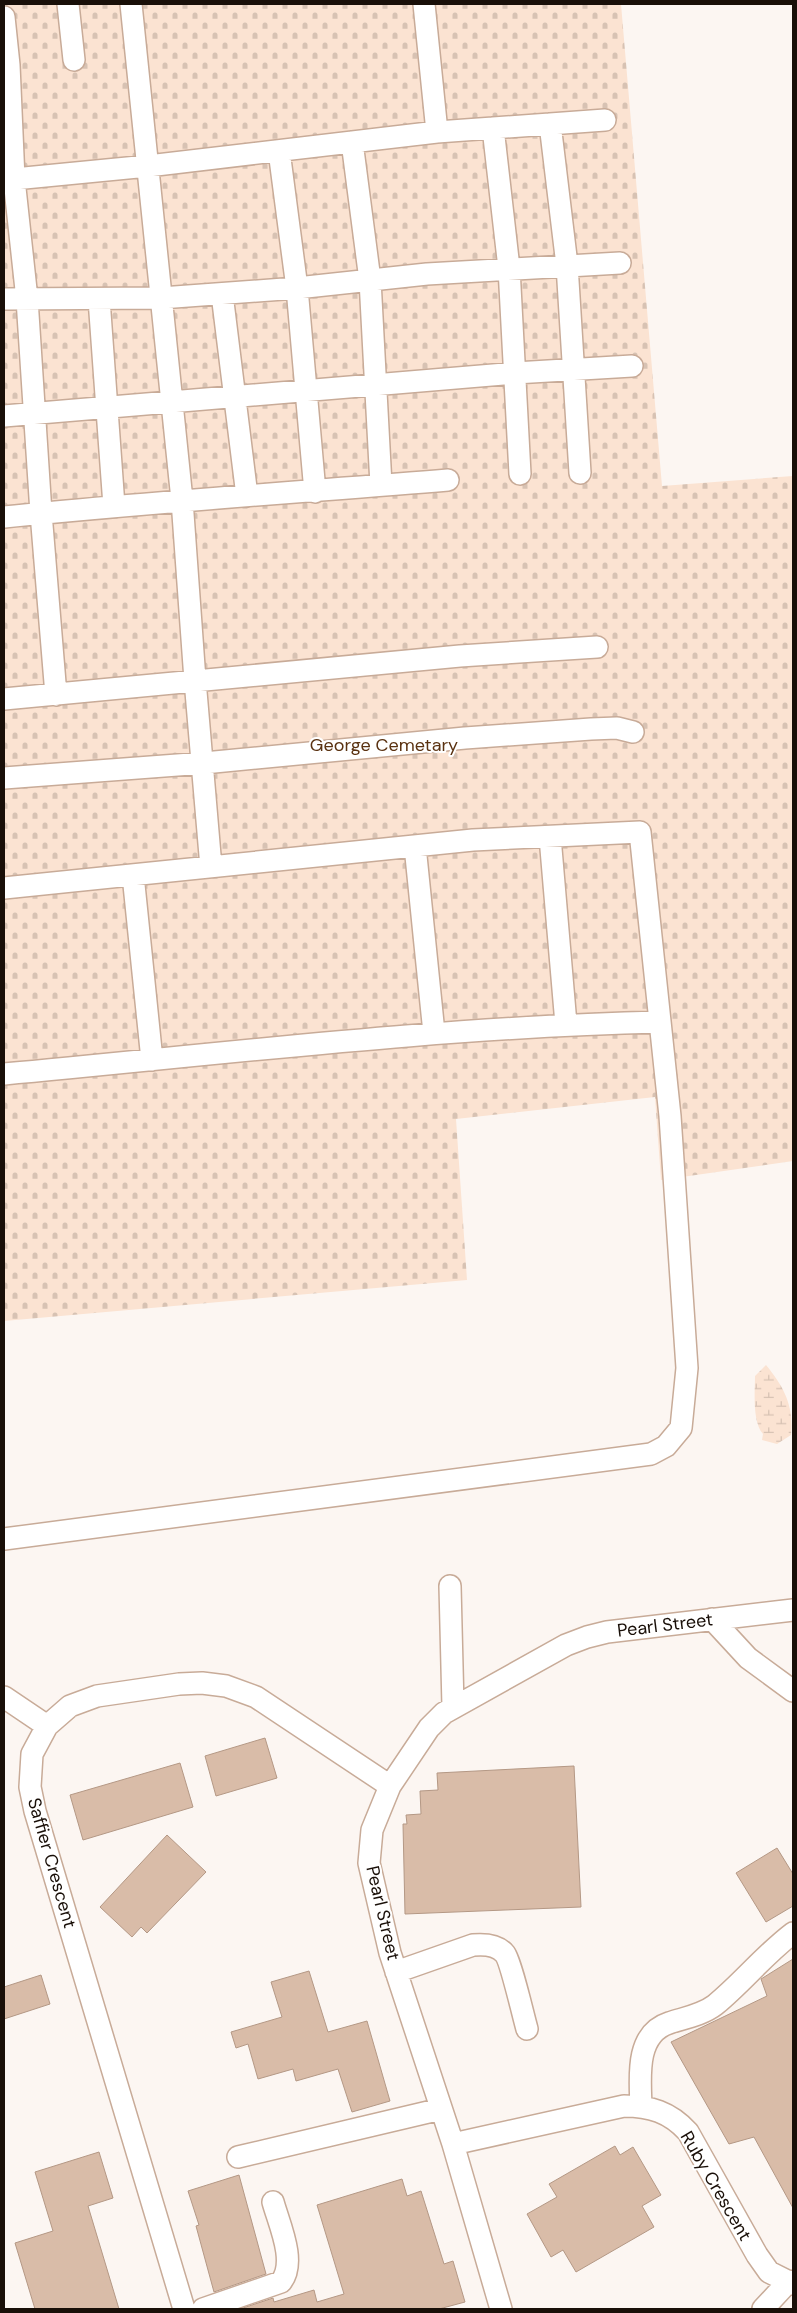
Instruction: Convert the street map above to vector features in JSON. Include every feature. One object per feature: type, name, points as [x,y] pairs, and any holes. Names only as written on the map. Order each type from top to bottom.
[{"type":"street","points":[[68,4],[74,60]]},
{"type":"street","points":[[131,4],[182,500],[211,867]]},
{"type":"street","points":[[424,4],[437,132]]},
{"type":"street","points":[[4,17],[9,65],[9,179],[27,299],[41,513],[56,694]]},
{"type":"street","points":[[9,179],[148,166],[437,132],[605,120]]},
{"type":"street","points":[[550,124],[567,265],[572,370],[580,473]]},
{"type":"street","points":[[493,128],[509,268],[520,474]]},
{"type":"street","points":[[352,142],[370,280],[382,486]]},
{"type":"street","points":[[279,151],[297,288],[315,492]]},
{"type":"street","points":[[4,299],[161,298],[297,288],[509,268],[620,263]]},
{"type":"street","points":[[222,294],[247,496]]},
{"type":"street","points":[[99,299],[114,506]]},
{"type":"street","points":[[4,416],[35,415],[515,373],[632,366]]},
{"type":"street","points":[[4,517],[182,500],[315,492],[448,480]]},
{"type":"street","points":[[4,699],[460,656],[597,648]]},
{"type":"street","points":[[4,778],[204,763],[582,729],[617,728],[633,732]]},
{"type":"street","points":[[4,888],[473,840],[640,832],[670,1116],[687,1368],[681,1428],[666,1446],[651,1454],[4,1539]]},
{"type":"street","points":[[550,837],[566,1024]]},
{"type":"street","points":[[415,846],[434,1033]]},
{"type":"street","points":[[133,875],[152,1060]]},
{"type":"street","points":[[4,1074],[434,1033],[566,1024],[660,1022]]},
{"type":"street","points":[[450,1586],[453,1708]]},
{"type":"street","name":"Pearl Street","points":[[501,2309],[453,2144],[396,1972],[370,1863],[372,1830],[390,1786],[429,1728],[453,1708],[566,1645],[588,1637],[712,1619],[793,1610]]},
{"type":"street","points":[[712,1619],[748,1658],[793,1691]]},
{"type":"street","name":"Saffier Crescent","points":[[184,2309],[32,1795],[30,1787],[32,1754],[46,1726],[70,1706],[97,1696],[179,1684],[202,1683],[226,1686],[256,1697],[390,1786]]},
{"type":"street","points":[[4,1697],[46,1726]]},
{"type":"street","points":[[641,2106],[640,2074],[643,2053],[650,2037],[666,2024],[692,2016],[712,2007],[768,1952],[793,1933]]},
{"type":"street","points":[[396,1972],[473,1945],[483,1944],[498,1948],[506,1955],[509,1962],[527,2029]]},
{"type":"street","name":"Ruby Crescent","points":[[453,2144],[624,2106],[641,2106],[660,2111],[676,2119],[688,2132],[757,2256],[769,2272],[791,2283]]},
{"type":"street","points":[[238,2157],[441,2109]]},
{"type":"street","points":[[204,2309],[281,2282],[286,2276],[288,2259],[273,2202]]},
{"type":"street","points":[[763,2309],[791,2283]]},
{"type":"green space","name":"George Cemetary","points":[[4,4],[621,4],[662,486],[793,476],[793,1161],[661,1180],[655,1097],[456,1119],[467,1280],[4,1321]]},
{"type":"green space","points":[[766,1365],[783,1389],[791,1415],[791,1435],[777,1444],[762,1440],[763,1434],[757,1422],[755,1376]]},
{"type":"building","points":[[265,1738],[277,1778],[216,1796],[205,1756]]},
{"type":"building","points":[[180,1763],[193,1807],[83,1840],[70,1795]]},
{"type":"building","points":[[574,1766],[581,1907],[405,1914],[403,1824],[407,1824],[406,1815],[421,1814],[420,1791],[438,1790],[437,1773]]},
{"type":"building","points":[[167,1835],[206,1872],[147,1933],[141,1927],[132,1937],[100,1907]]},
{"type":"building","points":[[777,1848],[793,1874],[793,1906],[766,1922],[736,1873]]},
{"type":"building","points":[[793,1959],[793,2208],[754,2137],[729,2144],[671,2042],[767,1996],[761,1979]]},
{"type":"building","points":[[309,1971],[328,2032],[367,2021],[390,2101],[352,2112],[338,2069],[296,2081],[293,2069],[258,2079],[248,2044],[236,2048],[231,2032],[282,2017],[271,1982]]},
{"type":"building","points":[[41,1975],[50,2004],[4,2019],[4,1987]]},
{"type":"building","points":[[615,2146],[620,2155],[633,2147],[661,2195],[642,2206],[654,2227],[576,2272],[563,2250],[551,2257],[527,2214],[557,2197],[549,2184]]},
{"type":"building","points":[[99,2152],[113,2198],[88,2206],[119,2309],[35,2309],[15,2243],[53,2231],[35,2172]]},
{"type":"building","points":[[239,2175],[266,2274],[214,2292],[196,2226],[199,2225],[188,2191]]},
{"type":"building","points":[[402,2179],[407,2196],[421,2191],[444,2264],[453,2261],[465,2302],[439,2309],[240,2309],[273,2298],[274,2302],[314,2290],[317,2302],[344,2294],[317,2205]]}]
